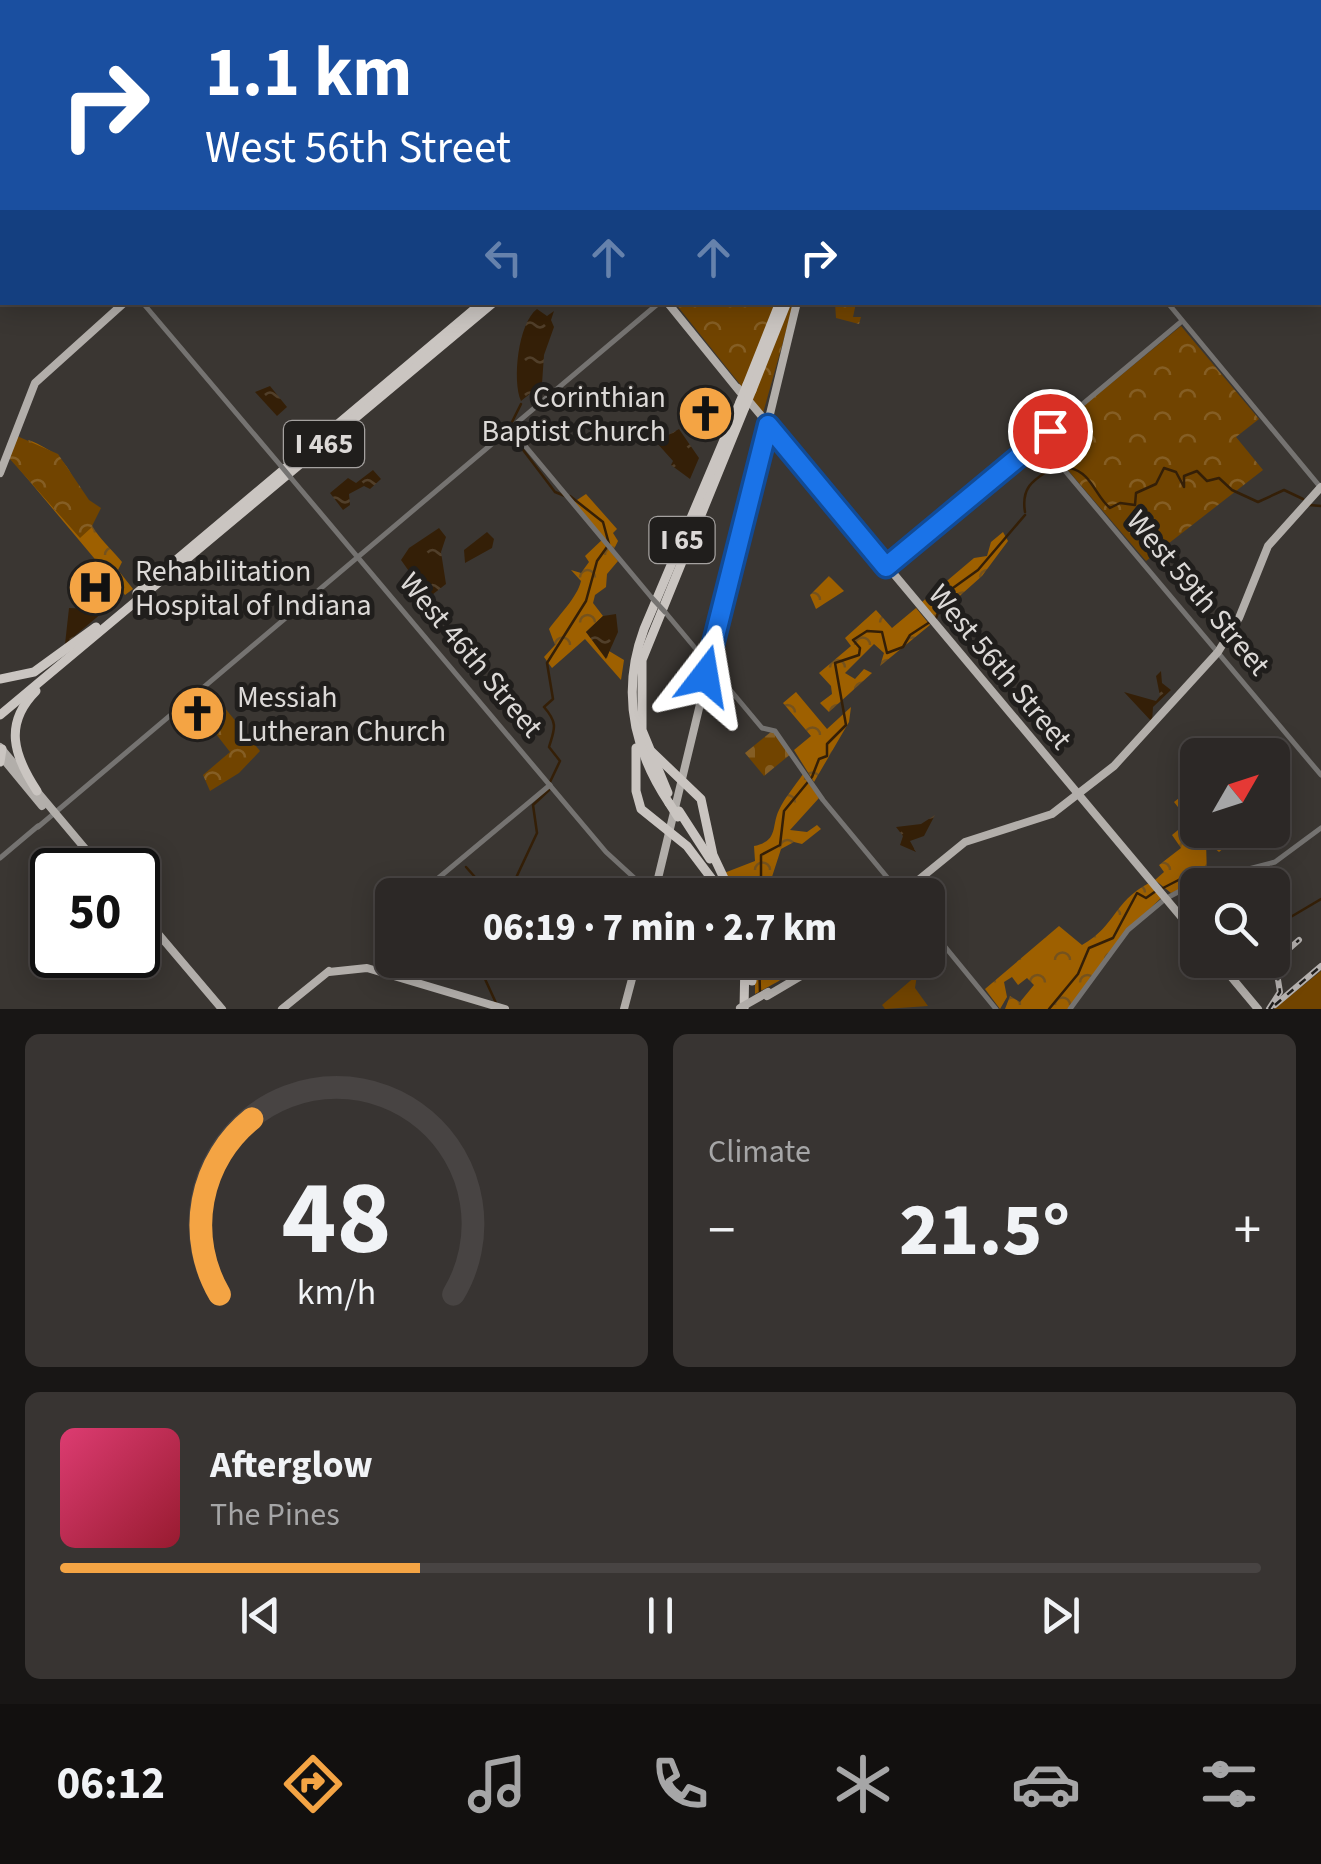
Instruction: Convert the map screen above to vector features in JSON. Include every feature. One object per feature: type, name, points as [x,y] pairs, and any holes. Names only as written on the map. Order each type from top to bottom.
[{"type":"highway","name":"I 465","points":[[0,707],[479,305]]},
{"type":"highway","name":"I 465","points":[[0,717],[490,305]]},
{"type":"highway","name":"I 65","points":[[718,878],[644,761],[636,715],[640,674],[648,638],[782,305]]},
{"type":"highway","points":[[0,717],[155,586]]},
{"type":"highway","points":[[0,678],[34,672],[96,626]]},
{"type":"highway","points":[[37,791],[18,760],[14,737],[20,711],[40,687]]},
{"type":"highway","points":[[636,715],[653,753],[704,804],[722,878]]},
{"type":"highway","points":[[636,715],[638,800],[648,818],[671,834],[713,878]]},
{"type":"highway","points":[[1,756],[11,769]]},
{"type":"highway","points":[[667,846],[671,834]]},
{"type":"highway","points":[[743,1009],[747,978]]},
{"type":"main road","points":[[0,473],[33,386],[121,305]]},
{"type":"main road","name":"West 56th Street","points":[[667,305],[746,388],[767,423],[1180,916]]},
{"type":"main road","points":[[657,878],[796,305]]},
{"type":"main road","points":[[925,878],[978,838],[1046,816],[1080,797],[1160,724],[1219,653],[1239,618],[1268,546],[1321,488]]},
{"type":"main road","points":[[1,756],[37,791],[52,814]]},
{"type":"main road","points":[[11,769],[81,848]]},
{"type":"main road","points":[[657,878],[667,846]]},
{"type":"main road","points":[[160,939],[220,1009]]},
{"type":"main road","points":[[282,1009],[328,972],[352,964],[375,969]]},
{"type":"main road","points":[[406,978],[516,1009]]},
{"type":"main road","points":[[410,978],[417,980]]},
{"type":"main road","points":[[622,1009],[631,978]]},
{"type":"main road","points":[[743,1009],[794,978]]},
{"type":"main road","points":[[1232,978],[1258,1009]]},
{"type":"main road","points":[[429,983],[498,1006]]},
{"type":"street","name":"West 46th Street","points":[[145,305],[549,786],[634,878]]},
{"type":"street","points":[[0,858],[660,305]]},
{"type":"street","points":[[1170,305],[1321,488]]},
{"type":"street","points":[[886,567],[1182,320]]},
{"type":"street","points":[[511,429],[762,728],[775,730],[811,782],[888,878]]},
{"type":"street","name":"West 59th Street","points":[[1039,440],[1321,775]]},
{"type":"street","points":[[438,878],[549,786]]},
{"type":"street","points":[[1070,1009],[1160,892],[1281,860],[1321,828]]},
{"type":"street","points":[[945,947],[996,1009]]},
{"type":"street","points":[[417,980],[429,983]]},
{"type":"green space","points":[[677,305],[793,305],[763,413]]},
{"type":"green space","points":[[835,305],[856,305],[853,317],[861,317],[859,324],[836,318]]},
{"type":"green space","points":[[1181,326],[1259,419],[1236,437],[1263,470],[1146,561],[1042,440]]},
{"type":"green space","points":[[17,436],[58,454],[89,500],[101,508],[91,528],[80,538],[9,458]]},
{"type":"green space","points":[[29,440],[47,449],[68,468],[96,532],[122,562],[118,570],[133,589],[125,595],[11,459]]},
{"type":"green space","points":[[586,494],[617,529],[613,533],[618,541],[612,553],[618,561],[607,574],[606,587],[595,595],[593,603],[603,616],[586,632],[607,658],[609,651],[624,660],[621,680],[585,639],[552,668],[544,657],[555,645],[549,629],[581,581],[571,570],[581,573],[589,562],[585,556],[604,538],[574,502]]},
{"type":"green space","points":[[1003,532],[1008,541],[982,576],[935,618],[922,602],[974,558],[987,556],[991,542]]},
{"type":"green space","points":[[829,576],[844,591],[816,609],[810,595]]},
{"type":"green space","points":[[916,608],[930,625],[880,666],[884,653],[874,644],[845,673],[855,679],[864,669],[872,673],[829,712],[820,703],[832,694],[831,686],[819,673],[851,646],[845,638],[876,610],[892,628]]},
{"type":"green space","points":[[796,692],[827,729],[851,707],[849,722],[814,782],[794,750],[811,736],[783,703]]},
{"type":"green space","points":[[224,707],[260,751],[239,773],[210,791],[203,775],[230,752],[216,734],[210,738],[212,730],[206,722]]},
{"type":"green space","points":[[772,731],[792,753],[764,776],[745,753]]},
{"type":"green space","points":[[803,774],[819,798],[790,830],[807,832],[817,825],[821,829],[802,844],[794,842],[781,849],[772,878],[727,878],[724,873],[755,861],[754,846],[771,837],[781,805]]},
{"type":"green space","points":[[1180,828],[1180,847],[1172,835]]},
{"type":"green space","points":[[1181,848],[1206,848],[1207,868],[1180,868],[1180,889],[1171,893],[1155,880],[1164,872],[1159,865]]},
{"type":"green space","points":[[1149,883],[1161,898],[1128,930],[1071,1009],[1005,1009],[1010,996],[1020,1002],[1034,985],[1027,978],[1018,985],[1012,977],[1004,982],[1007,997],[1000,1009],[985,989],[1059,926],[1082,945],[1102,930],[1128,898]]},
{"type":"green space","points":[[1321,971],[1321,1009],[1274,1009]]},
{"type":"green space","points":[[755,978],[784,978],[755,994]]},
{"type":"green space","points":[[917,978],[915,988],[928,1006],[885,1009],[882,1005]]},
{"type":"water","points":[[537,309],[547,316],[554,311],[554,327],[544,355],[542,384],[521,401],[518,353],[525,326]]},
{"type":"water","points":[[270,386],[287,407],[277,416],[255,392]]},
{"type":"water","points":[[679,429],[699,458],[690,479],[671,465],[673,461],[656,442]]},
{"type":"water","points":[[373,470],[381,479],[370,489],[364,486],[349,494],[350,505],[343,510],[330,493],[348,478],[356,483]]},
{"type":"water","points":[[439,528],[446,537],[441,552],[446,584],[428,598],[401,560],[409,548]]},
{"type":"water","points":[[487,532],[494,539],[492,548],[465,563],[464,550]]},
{"type":"water","points":[[69,608],[98,609],[102,613],[65,644]]},
{"type":"water","points":[[616,614],[618,632],[606,659],[586,632],[603,616]]},
{"type":"water","points":[[1161,671],[1162,683],[1171,690],[1153,707],[1152,722],[1124,692],[1156,701],[1160,696],[1156,676]]},
{"type":"water","points":[[935,815],[924,836],[910,841],[916,852],[900,845],[903,836],[896,827],[921,824]]},
{"type":"waterway","points":[[511,424],[521,404]]},
{"type":"waterway","points":[[511,434],[555,492],[565,496]]},
{"type":"waterway","points":[[1025,512],[1024,500],[1031,484],[1067,455],[1072,459],[1070,468],[1083,475],[1110,508],[1120,503],[1135,505],[1136,493],[1156,484],[1164,468],[1176,472],[1184,487],[1184,476],[1197,471],[1207,481],[1219,478],[1232,490],[1258,502],[1284,490],[1303,499]]},
{"type":"waterway","points":[[570,496],[603,522],[609,544]]},
{"type":"waterway","points":[[1309,505],[1321,506]]},
{"type":"waterway","points":[[760,878],[761,855],[780,845],[784,811],[812,777],[819,759],[827,756],[827,744],[846,725],[835,663],[859,655],[860,648],[853,640],[867,631],[882,632],[887,653],[903,647],[910,635],[936,618],[946,593],[978,570],[1025,515]]},
{"type":"waterway","points":[[550,782],[560,761],[549,747],[554,727],[544,707],[553,699],[547,663],[586,601],[597,561],[607,547]]},
{"type":"waterway","points":[[516,878],[537,833],[533,805],[549,790]]},
{"type":"waterway","points":[[466,867],[476,878]]},
{"type":"waterway","points":[[1163,888],[1180,879]]},
{"type":"waterway","points":[[1049,1009],[1078,974],[1089,948],[1113,938],[1137,893],[1146,898],[1156,891]]},
{"type":"waterway","points":[[1290,917],[1321,899]]},
{"type":"waterway","points":[[485,978],[496,1003]]},
{"type":"waterway","points":[[760,978],[760,993]]},
{"type":"railway","points":[[1269,1009],[1280,992],[1275,961],[1299,940]]},
{"type":"railway","points":[[1275,1005],[1321,966]]},
{"type":"place","name":"Corinthian Baptist Church","points":[[705,414]]},
{"type":"place","name":"Rehabilitation Hospital of Indiana","points":[[96,588]]},
{"type":"place","name":"Messiah Lutheran Church","points":[[198,714]]},
{"type":"route","points":[[705,676],[768,425],[886,567],[906,555],[1050,431]]}]
